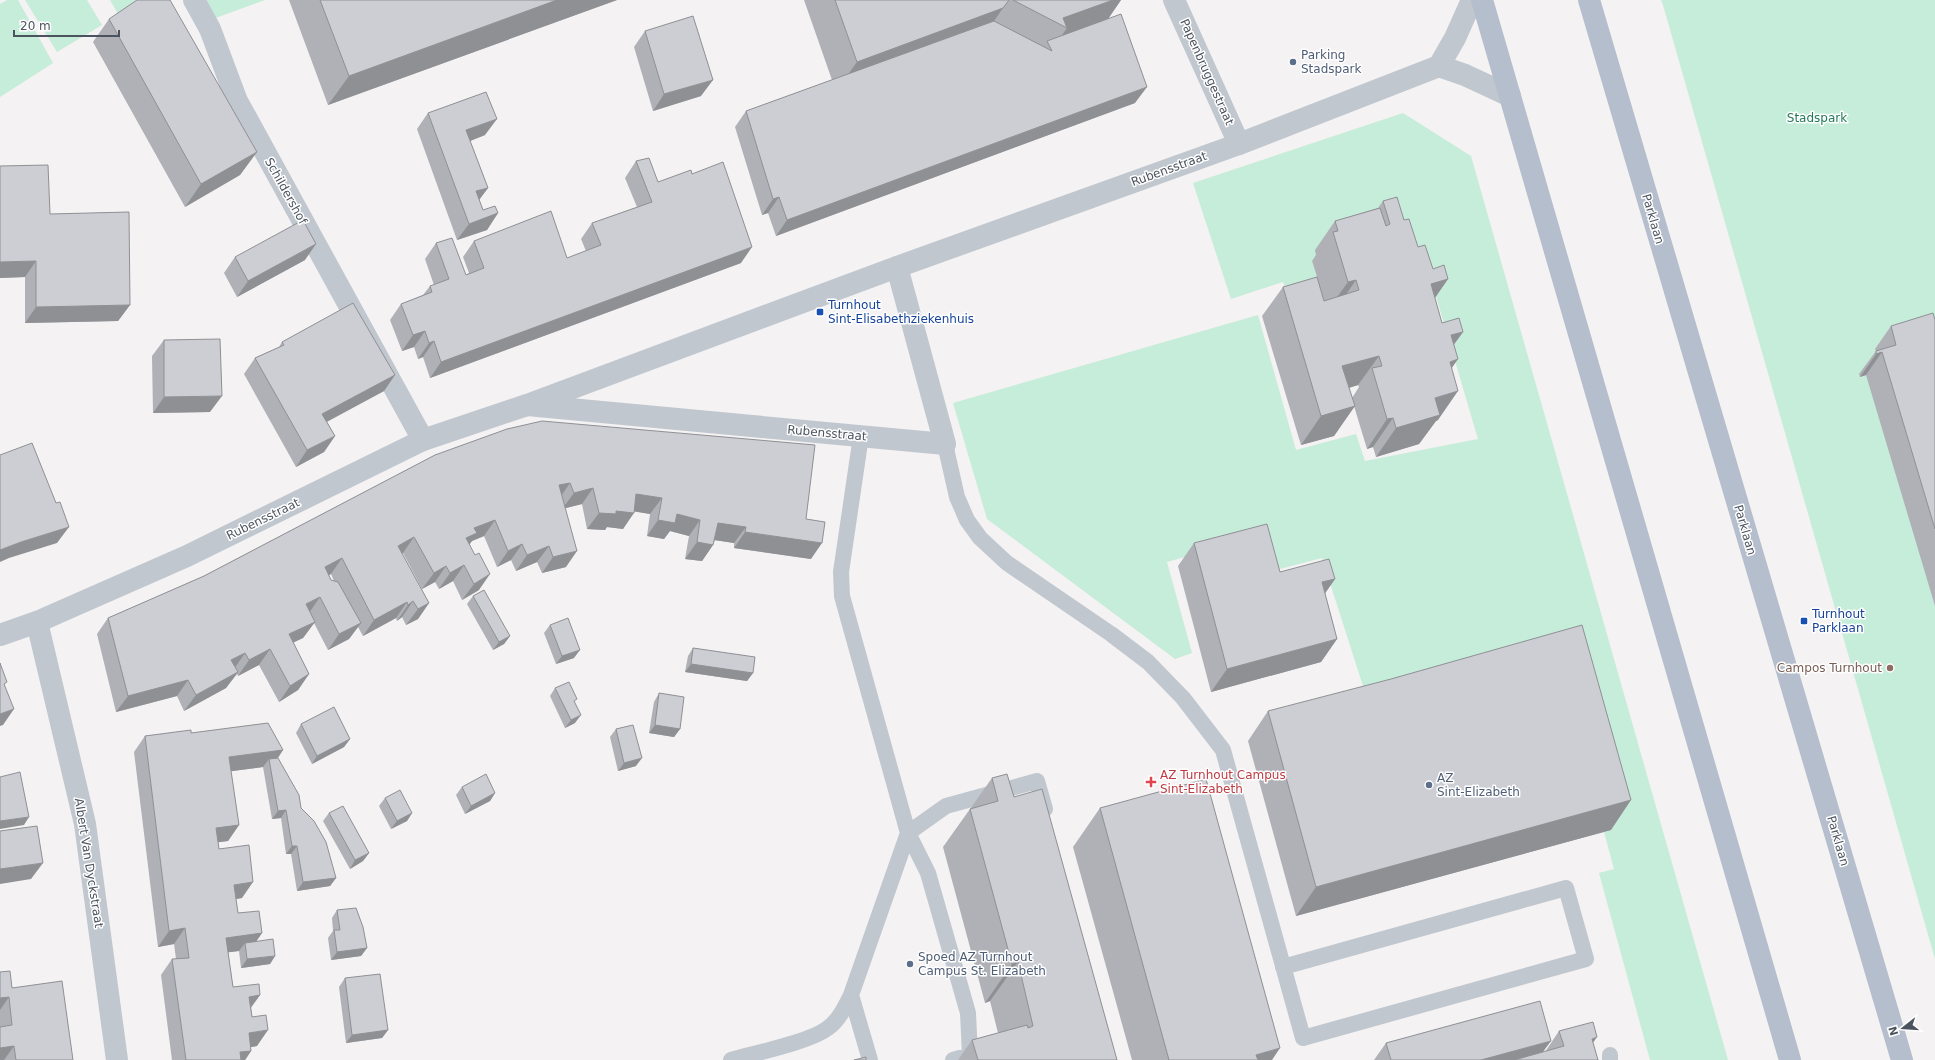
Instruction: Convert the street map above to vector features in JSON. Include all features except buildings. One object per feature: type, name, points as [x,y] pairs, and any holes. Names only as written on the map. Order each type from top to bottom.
[{"type":"main road","points":[[1482,0],[1790,1060]]},
{"type":"main road","name":"Parklaan","points":[[1589,0],[1902,1060]]},
{"type":"street","name":"Schildershof","points":[[194,0],[210,29],[237,101],[423,440]]},
{"type":"street","name":"Papenbruggestraat","points":[[1174,0],[1239,144]]},
{"type":"street","points":[[1472,0],[1455,38],[1439,66],[1465,75],[1510,96]]},
{"type":"street","name":"Rubensstraat","points":[[0,635],[37,622],[187,556],[423,440],[527,405],[897,267],[1239,144],[1439,66]]},
{"type":"street","points":[[897,267],[944,444]]},
{"type":"street","name":"Rubensstraat","points":[[527,405],[944,444]]},
{"type":"street","name":"Albert Van Dyckstraat","points":[[37,622],[85,824],[117,1060]]},
{"type":"lane","points":[[861,436],[841,572],[842,596],[908,833],[928,873],[968,1013],[970,1055],[953,1060]]},
{"type":"lane","points":[[944,444],[957,497],[967,520],[980,538],[1007,563],[1111,634],[1148,662],[1183,698],[1223,750],[1283,967],[1303,1038],[1586,958],[1566,888],[1283,967]]},
{"type":"lane","points":[[731,1060],[812,1037],[828,1028],[842,1012],[851,995],[908,833],[946,806],[1037,781],[1050,826]]},
{"type":"lane","points":[[851,995],[870,1060]]},
{"type":"green space","points":[[7,0],[18,0],[53,63],[0,97],[0,4]]},
{"type":"green space","points":[[25,0],[87,0],[102,25],[57,52]]},
{"type":"green space","points":[[110,0],[142,0],[118,14]]},
{"type":"green space","points":[[202,0],[265,0],[213,19]]},
{"type":"green space","name":"Stadspark","points":[[1661,0],[1935,0],[1935,959],[1663,5]]},
{"type":"green space","points":[[1403,113],[1471,156],[1728,1060],[1650,1060],[1599,873],[1614,869],[1604,832],[1611,830],[1370,708],[1322,558],[1276,570],[1265,534],[1167,562],[1192,653],[1175,659],[987,519],[953,403],[1258,315],[1296,450],[1356,434],[1365,461],[1478,439],[1427,266],[1318,260],[1312,261],[1320,287],[1288,297],[1283,282],[1231,299],[1193,183]]},
{"type":"place","name":"Parking Stadspark","points":[[1293,62]]},
{"type":"place","name":"Turnhout Sint-Elisabethziekenhuis","points":[[820,312]]},
{"type":"place","name":"Turnhout Parklaan","points":[[1804,621]]},
{"type":"place","name":"Campos Turnhout","points":[[1890,668]]},
{"type":"place","name":"AZ Turnhout Campus Sint-Elizabeth","points":[[1151,782]]},
{"type":"place","name":"AZ Sint-Elizabeth","points":[[1429,785]]},
{"type":"place","name":"Spoed AZ Turnhout Campus St. Elizabeth","points":[[910,964]]}]
